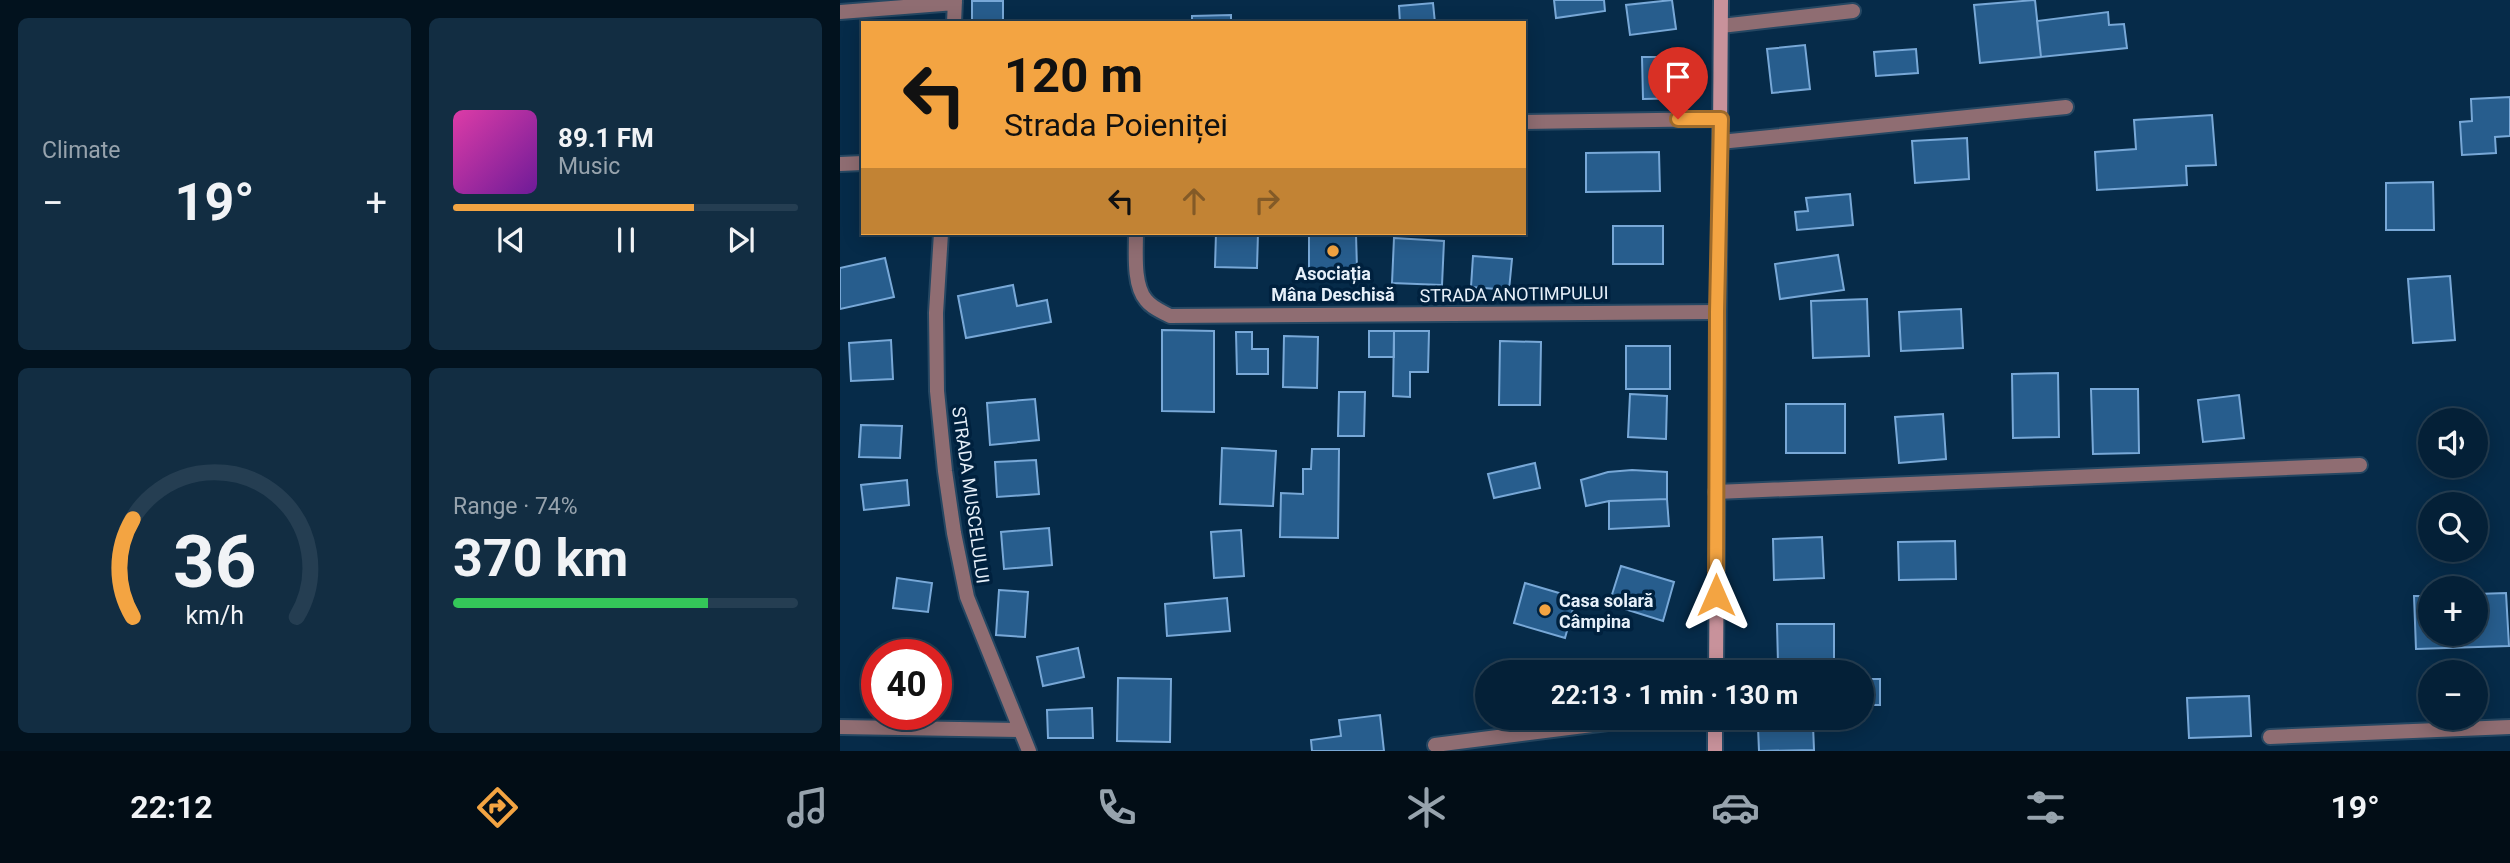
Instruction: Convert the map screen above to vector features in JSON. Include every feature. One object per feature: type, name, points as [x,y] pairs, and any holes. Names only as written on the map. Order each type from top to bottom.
[{"type":"street","points":[[1716,660],[1721,0]]},
{"type":"street","points":[[840,12],[955,1],[954,21]]},
{"type":"street","points":[[1721,26],[1853,11]]},
{"type":"street","points":[[1720,142],[2066,107]]},
{"type":"street","points":[[1526,122],[1721,119]]},
{"type":"street","points":[[840,164],[861,163]]},
{"type":"street","name":"STRADA MUSCELULUI","points":[[941,235],[936,313],[937,391],[954,533],[967,597],[1028,751]]},
{"type":"street","name":"STRADA ANOTIMPULUI","points":[[1136,235],[1136,262],[1144,299],[1170,316],[1717,312]]},
{"type":"street","points":[[1716,492],[2360,465]]},
{"type":"street","points":[[840,727],[1019,730]]},
{"type":"street","points":[[2270,737],[2510,727]]},
{"type":"street","points":[[1434,745],[1552,730]]},
{"type":"street","points":[[1715,751],[1716,730]]},
{"type":"building","points":[[1554,0],[1604,0],[1605,11],[1556,18]]},
{"type":"building","points":[[1672,0],[1676,29],[1630,35],[1626,5]]},
{"type":"building","points":[[2035,0],[2041,57],[1980,63],[1974,5]]},
{"type":"building","points":[[972,1],[1003,1],[1003,21],[972,21]]},
{"type":"building","points":[[1433,3],[1435,21],[1400,21],[1399,6]]},
{"type":"building","points":[[2108,12],[2109,25],[2124,24],[2127,48],[2041,57],[2037,21]]},
{"type":"building","points":[[1231,15],[1231,21],[1192,21],[1192,16]]},
{"type":"building","points":[[1805,45],[1810,89],[1772,93],[1767,49]]},
{"type":"building","points":[[1916,49],[1918,73],[1876,76],[1874,52]]},
{"type":"building","points":[[1642,57],[1689,57],[1689,98],[1643,99]]},
{"type":"building","points":[[2510,97],[2510,136],[2495,137],[2496,153],[2462,155],[2460,122],[2472,121],[2471,99]]},
{"type":"building","points":[[2212,115],[2216,165],[2186,166],[2187,185],[2097,190],[2095,152],[2136,149],[2134,120]]},
{"type":"building","points":[[1967,138],[1969,179],[1915,183],[1912,141]]},
{"type":"building","points":[[1659,152],[1660,191],[1586,192],[1586,153]]},
{"type":"building","points":[[2433,182],[2434,230],[2386,230],[2386,183]]},
{"type":"building","points":[[1850,194],[1853,225],[1797,230],[1795,212],[1808,211],[1806,198]]},
{"type":"building","points":[[1613,226],[1663,226],[1663,264],[1613,264]]},
{"type":"building","points":[[1216,235],[1258,235],[1257,268],[1215,267]]},
{"type":"building","name":"Asociația Mâna Deschisă","points":[[1309,235],[1356,235],[1357,269],[1309,269]]},
{"type":"building","points":[[1394,238],[1444,241],[1442,285],[1392,283]]},
{"type":"building","points":[[1838,255],[1844,290],[1780,299],[1775,264]]},
{"type":"building","points":[[1473,256],[1512,259],[1509,290],[1471,287]]},
{"type":"building","points":[[885,258],[894,297],[840,309],[840,268]]},
{"type":"building","points":[[2450,276],[2455,340],[2413,343],[2408,279]]},
{"type":"building","points":[[1013,285],[1017,306],[1047,300],[1051,322],[966,338],[958,296]]},
{"type":"building","points":[[1867,299],[1869,356],[1813,358],[1811,301]]},
{"type":"building","points":[[1961,309],[1963,348],[1901,351],[1899,312]]},
{"type":"building","points":[[1162,330],[1214,331],[1214,412],[1162,411]]},
{"type":"building","points":[[1369,331],[1394,331],[1394,357],[1369,357]]},
{"type":"building","points":[[1394,331],[1429,331],[1428,372],[1410,372],[1410,397],[1393,396]]},
{"type":"building","points":[[1236,332],[1252,332],[1252,349],[1268,349],[1268,374],[1237,374]]},
{"type":"building","points":[[1284,336],[1318,337],[1317,388],[1283,387]]},
{"type":"building","points":[[891,340],[893,379],[851,381],[849,343]]},
{"type":"building","points":[[1500,341],[1541,342],[1540,405],[1499,405]]},
{"type":"building","points":[[1626,346],[1670,346],[1670,389],[1626,389]]},
{"type":"building","points":[[2058,373],[2059,437],[2013,438],[2012,374]]},
{"type":"building","points":[[2091,389],[2138,389],[2139,453],[2093,454]]},
{"type":"building","points":[[1339,392],[1365,392],[1364,436],[1338,436]]},
{"type":"building","points":[[1630,394],[1667,396],[1666,439],[1628,437]]},
{"type":"building","points":[[2239,395],[2244,438],[2203,442],[2198,400]]},
{"type":"building","points":[[1035,399],[1039,440],[990,445],[987,403]]},
{"type":"building","points":[[1786,404],[1845,404],[1845,453],[1786,453]]},
{"type":"building","points":[[1943,414],[1946,459],[1899,463],[1895,417]]},
{"type":"building","points":[[861,425],[902,426],[900,458],[859,457]]},
{"type":"building","points":[[1222,448],[1276,451],[1273,506],[1220,504]]},
{"type":"building","points":[[1312,449],[1339,449],[1338,538],[1280,537],[1281,493],[1303,494],[1303,469],[1311,469]]},
{"type":"building","points":[[1036,460],[1039,494],[997,497],[995,462]]},
{"type":"building","points":[[1535,463],[1540,488],[1494,498],[1488,474]]},
{"type":"building","points":[[1608,472],[1667,472],[1667,499],[1609,501],[1586,506],[1581,480]]},
{"type":"building","points":[[907,480],[909,505],[864,510],[861,485]]},
{"type":"building","points":[[1667,499],[1669,526],[1609,529],[1609,501]]},
{"type":"building","points":[[1049,528],[1052,565],[1004,569],[1001,532]]},
{"type":"building","points":[[1241,530],[1244,576],[1214,578],[1211,532]]},
{"type":"building","points":[[1822,537],[1824,578],[1774,580],[1773,539]]},
{"type":"building","points":[[1955,541],[1956,579],[1899,580],[1898,542]]},
{"type":"building","points":[[1621,566],[1674,582],[1663,621],[1609,604]]},
{"type":"building","points":[[897,578],[932,583],[928,612],[893,608]]},
{"type":"building","name":"Casa solară Câmpina","points":[[1525,583],[1576,598],[1565,638],[1514,623]]},
{"type":"building","points":[[999,590],[1028,592],[1025,637],[996,635]]},
{"type":"building","points":[[2506,593],[2509,646],[2416,649],[2414,596],[2418,596],[2418,646],[2488,646],[2488,594]]},
{"type":"building","points":[[1227,598],[1230,631],[1167,636],[1165,604]]},
{"type":"building","points":[[1777,624],[1834,624],[1834,660],[1778,660]]},
{"type":"building","points":[[1078,648],[1084,677],[1043,686],[1037,657]]},
{"type":"building","points":[[1118,678],[1171,679],[1170,742],[1117,741]]},
{"type":"building","points":[[1874,679],[1880,679],[1880,705],[1874,705]]},
{"type":"building","points":[[2249,696],[2251,736],[2189,738],[2187,698]]},
{"type":"building","points":[[1092,708],[1093,738],[1048,738],[1047,710]]},
{"type":"building","points":[[1380,715],[1384,751],[1312,751],[1311,740],[1341,736],[1339,720]]},
{"type":"building","points":[[1758,730],[1813,730],[1814,750],[1759,751]]},
{"type":"place","name":"Asociația Mâna Deschisă","points":[[1333,251]]},
{"type":"place","name":"Casa solară Câmpina","points":[[1545,610]]},
{"type":"route","points":[[1678,119],[1721,119],[1716,595]]}]
